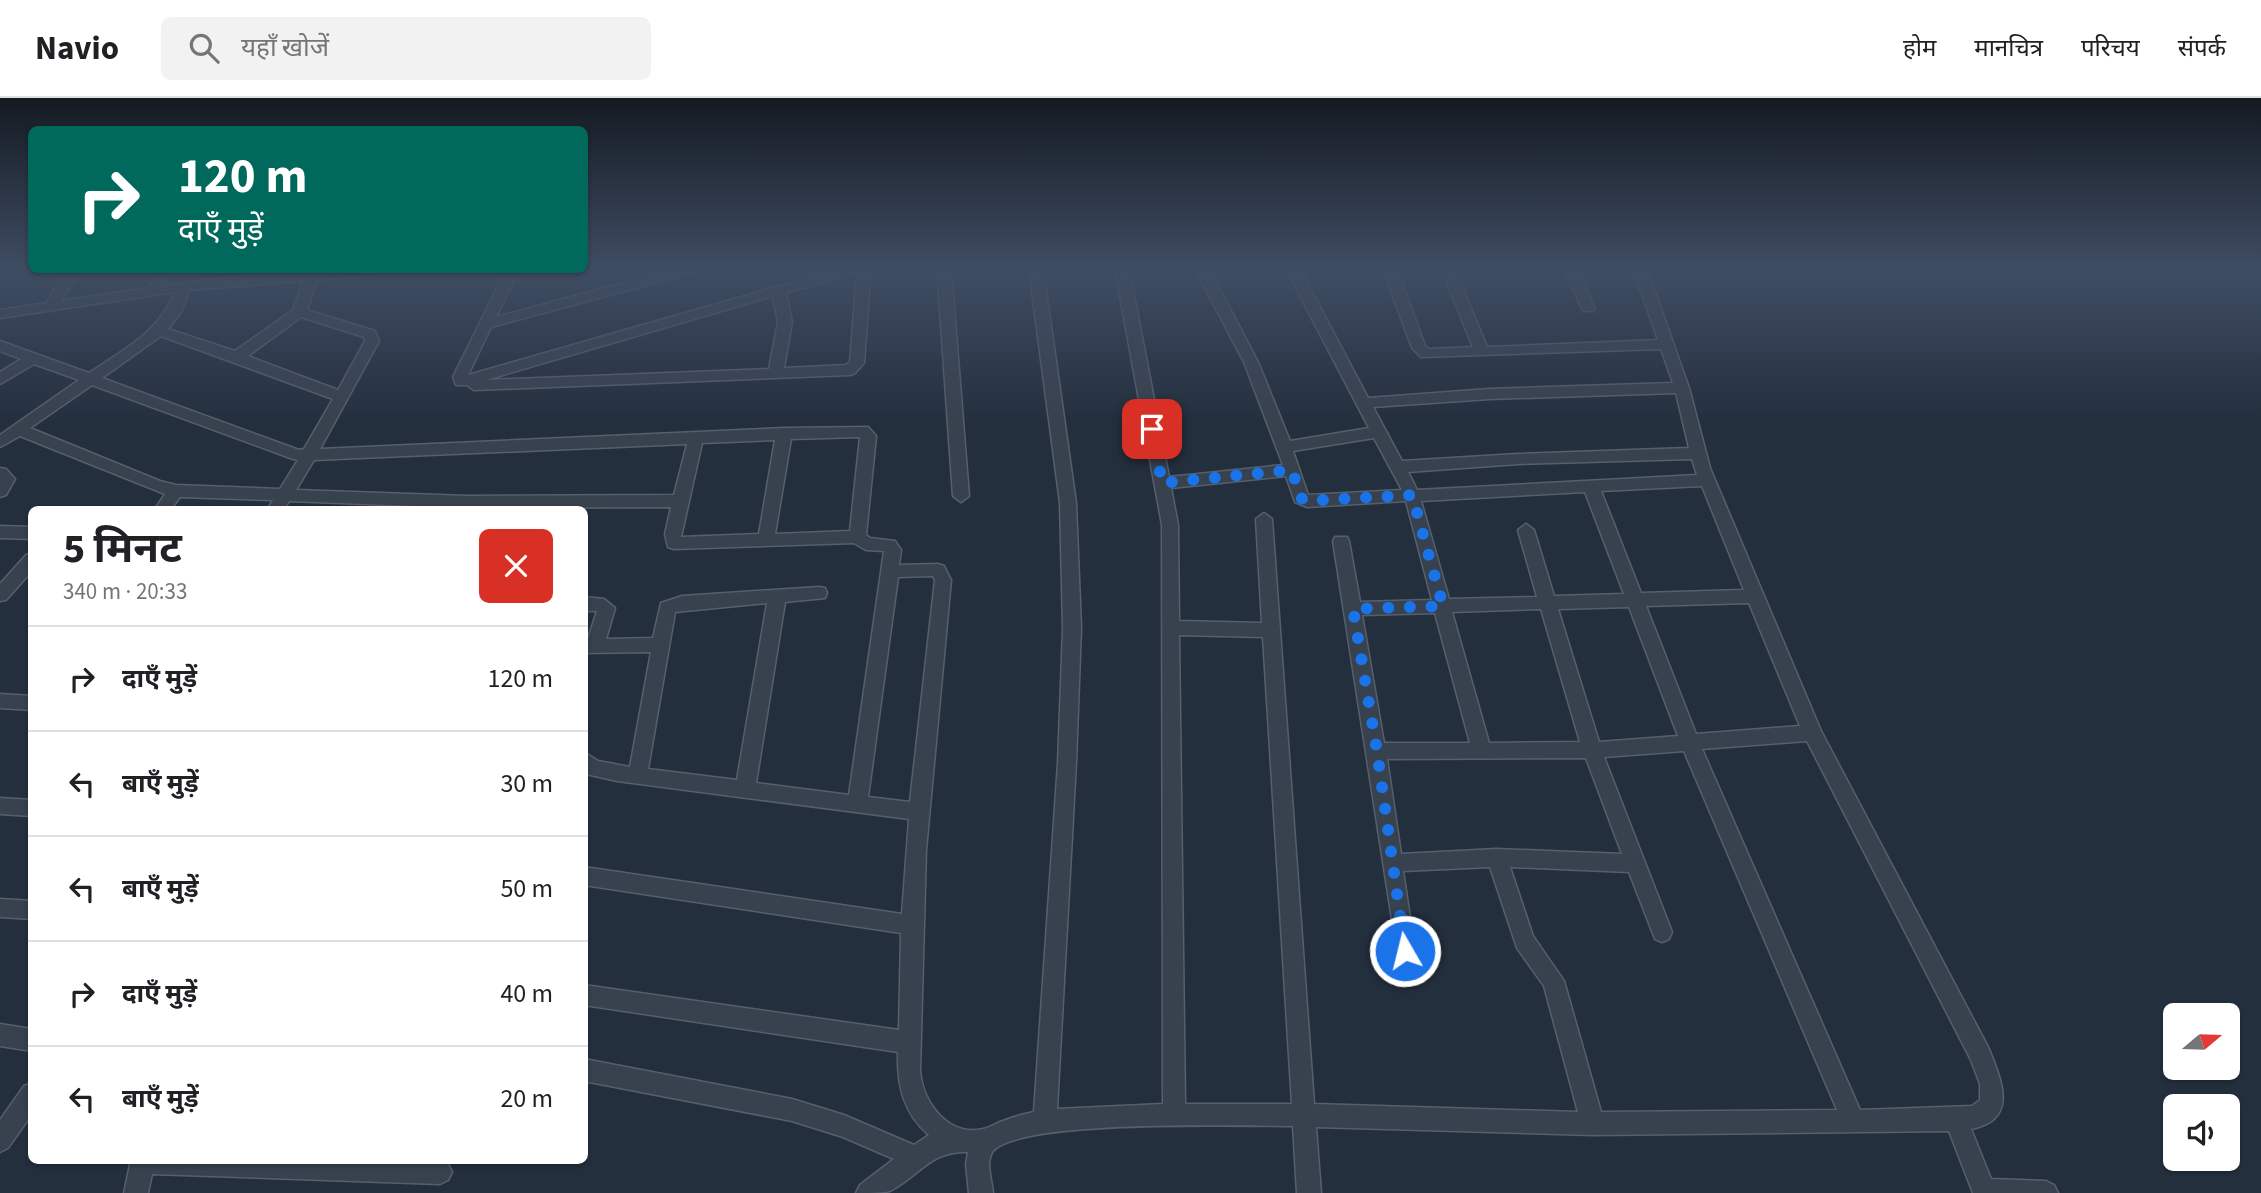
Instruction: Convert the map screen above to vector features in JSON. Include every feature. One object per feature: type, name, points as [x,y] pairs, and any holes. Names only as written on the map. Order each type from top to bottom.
[{"type":"street","points":[[0,442],[159,331],[169,320]]},
{"type":"street","points":[[237,357],[288,320]]},
{"type":"street","points":[[280,503],[371,345],[372,336],[324,320]]},
{"type":"street","points":[[461,382],[460,377],[487,320]]},
{"type":"street","points":[[485,324],[500,320]]},
{"type":"street","points":[[461,382],[674,320]]},
{"type":"street","points":[[775,374],[786,320]]},
{"type":"street","points":[[461,382],[470,385],[842,372],[855,367],[859,320]]},
{"type":"street","points":[[948,320],[961,496]]},
{"type":"street","points":[[1043,320],[1068,503],[1072,628],[1067,763],[1045,1121]]},
{"type":"street","points":[[1132,320],[1170,525],[1174,1115]]},
{"type":"street","points":[[1229,320],[1251,362],[1301,498],[1307,501],[1707,480]]},
{"type":"street","points":[[1320,320],[1412,495],[1480,749]]},
{"type":"street","points":[[1410,320],[1423,352],[1432,354],[1666,344]]},
{"type":"street","points":[[1469,320],[1482,352]]},
{"type":"street","points":[[868,1193],[933,1146],[953,1140],[986,1141],[1000,1133],[1045,1121],[1174,1115],[1304,1115],[1593,1124],[1956,1120],[1976,1117],[1992,1106],[1991,1084],[1973,1043],[1812,733],[1707,480],[1682,388],[1658,320]]},
{"type":"street","points":[[159,331],[342,397]]},
{"type":"street","points":[[0,346],[287,452],[309,455],[858,430],[867,433],[858,537]]},
{"type":"street","points":[[0,379],[33,358]]},
{"type":"street","points":[[1363,402],[1489,394],[1682,388]]},
{"type":"street","points":[[18,429],[156,486],[176,491],[280,503],[681,501]]},
{"type":"street","points":[[1284,447],[1379,432]]},
{"type":"street","points":[[766,540],[785,433]]},
{"type":"street","points":[[696,437],[672,540],[674,543],[858,537],[866,544],[892,547],[857,804]]},
{"type":"street","points":[[1397,467],[1518,459],[1698,453]]},
{"type":"street","points":[[1162,483],[1292,470]]},
{"type":"street","points":[[0,473],[7,478],[0,491]]},
{"type":"street","points":[[1591,486],[1690,743],[1853,1121]]},
{"type":"street","points":[[165,506],[176,491]]},
{"type":"street","points":[[1264,519],[1309,1193]]},
{"type":"street","points":[[1526,530],[1591,750],[1662,932]]},
{"type":"street","points":[[0,532],[28,533]]},
{"type":"street","points":[[1341,541],[1377,751],[1405,951]]},
{"type":"street","points":[[0,595],[28,564]]},
{"type":"street","points":[[890,571],[929,568],[938,570],[943,580],[910,925],[911,1075],[915,1101],[927,1118],[953,1140]]},
{"type":"street","points":[[638,775],[665,615],[673,604],[819,593]]},
{"type":"street","points":[[746,789],[776,596]]},
{"type":"street","points":[[1353,609],[1755,596]]},
{"type":"street","points":[[588,604],[598,604],[606,608],[590,646],[660,645]]},
{"type":"street","points":[[1171,628],[1271,630]]},
{"type":"street","points":[[0,701],[28,703]]},
{"type":"street","points":[[1377,751],[1591,750],[1812,733]]},
{"type":"street","points":[[588,764],[593,768],[638,775],[919,812]]},
{"type":"street","points":[[0,806],[28,808]]},
{"type":"street","points":[[1392,863],[1497,858],[1637,863]]},
{"type":"street","points":[[1497,858],[1524,941],[1553,981],[1593,1124]]},
{"type":"street","points":[[588,877],[910,925]]},
{"type":"street","points":[[0,908],[28,910]]},
{"type":"street","points":[[588,996],[911,1043]]},
{"type":"street","points":[[0,1035],[28,1039]]},
{"type":"street","points":[[588,1071],[792,1110],[844,1126],[916,1157]]},
{"type":"street","points":[[0,1140],[28,1100]]},
{"type":"street","points":[[1956,1120],[1984,1192],[2046,1193]]},
{"type":"street","points":[[981,1193],[978,1157],[986,1141]]},
{"type":"street","points":[[136,1193],[142,1164]]},
{"type":"street","points":[[224,1164],[440,1172]]},
{"type":"route","points":[[1152,429],[1162,483],[1292,470],[1301,498],[1307,501],[1412,495],[1443,606],[1353,609],[1377,751],[1405,951]]}]
